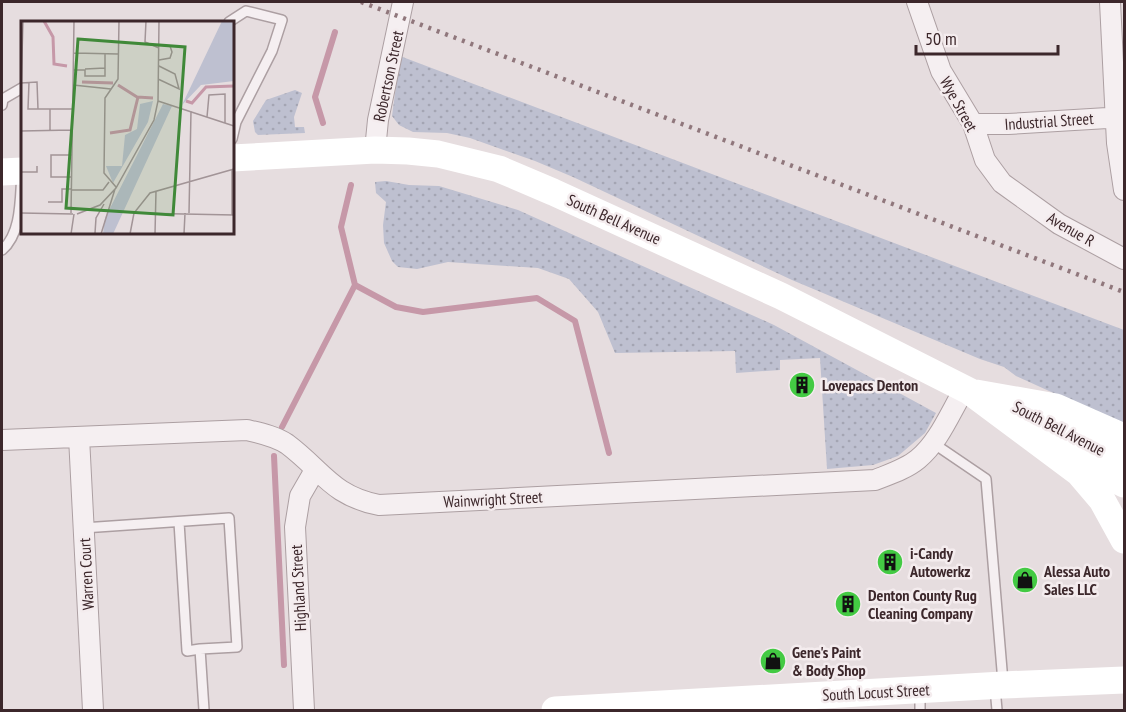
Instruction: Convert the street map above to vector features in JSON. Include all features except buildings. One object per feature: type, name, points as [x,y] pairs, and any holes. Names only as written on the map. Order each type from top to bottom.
[{"type":"main road","name":"South Bell Avenue","points":[[234,158],[375,150],[438,154],[517,176],[781,296],[976,392],[1015,405],[1125,462]]},
{"type":"main road","points":[[2,172],[21,171]]},
{"type":"main road","name":"South Bell Avenue","points":[[976,392],[1022,431],[1079,473],[1102,500],[1125,540]]},
{"type":"main road","name":"South Bell Avenue","points":[[976,392],[1056,407],[1125,437]]},
{"type":"main road","name":"South Bell Avenue","points":[[1022,431],[1125,483]]},
{"type":"main road","name":"South Locust Street","points":[[555,711],[920,700],[1125,680]]},
{"type":"street","name":"Robertson Street","points":[[375,150],[378,120],[403,2]]},
{"type":"street","name":"Wye Street","points":[[918,2],[941,71],[973,124],[985,160],[1002,183],[1019,195]]},
{"type":"street","points":[[1110,2],[1120,117],[1117,143],[1125,190]]},
{"type":"street","name":"Industrial Street","points":[[973,124],[1120,117]]},
{"type":"street","name":"Avenue R","points":[[1019,195],[1059,224],[1125,259]]},
{"type":"street","name":"Wainwright Street","points":[[2,440],[247,430],[269,435],[285,443],[339,490],[359,502],[379,505],[875,480],[897,472],[918,459],[976,392]]},
{"type":"street","name":"Warren Court","points":[[79,436],[93,711]]},
{"type":"street","name":"Highland Street","points":[[304,711],[295,526],[300,496],[315,470]]},
{"type":"lane","points":[[231,21],[246,11],[282,20],[272,51],[236,122],[234,130]]},
{"type":"lane","points":[[2,105],[3,99],[21,89]]},
{"type":"lane","points":[[2,166],[2,172]]},
{"type":"lane","points":[[2,250],[9,244],[17,223],[21,181]]},
{"type":"lane","points":[[933,443],[986,479],[998,694]]},
{"type":"lane","points":[[83,528],[229,518],[237,647],[187,651],[179,522]]},
{"type":"lane","points":[[200,649],[204,711]]},
{"type":"shaded area","points":[[400,56],[1124,330],[1124,425],[1016,376],[1004,367],[792,280],[535,161],[470,138],[447,133],[413,132],[399,125],[392,116]]},
{"type":"shaded area","points":[[295,90],[302,93],[294,117],[295,127],[304,127],[305,133],[258,135],[255,132],[253,121],[266,100]]},
{"type":"shaded area","points":[[386,181],[409,185],[439,186],[518,210],[774,325],[936,413],[925,433],[898,456],[873,465],[827,469],[820,358],[780,360],[780,370],[736,373],[735,351],[615,353],[598,312],[569,279],[538,268],[448,262],[417,269],[398,267],[392,261],[384,243],[383,225],[386,202],[376,193],[375,182]]},
{"type":"waterway","points":[[323,123],[315,97],[335,32]]},
{"type":"waterway","points":[[351,185],[341,227],[355,285],[396,307],[423,312],[537,298],[575,321],[609,453]]},
{"type":"waterway","points":[[282,427],[355,285]]},
{"type":"waterway","points":[[274,456],[284,665]]},
{"type":"railway","points":[[361,2],[1124,292]]},
{"type":"place","name":"Lovepacs Denton","points":[[802,385]]},
{"type":"place","name":"i-Candy Autowerkz","points":[[890,562]]},
{"type":"place","name":"Alessa Auto Sales LLC","points":[[1025,580]]},
{"type":"place","name":"Denton County Rug Cleaning Company","points":[[848,604]]},
{"type":"place","name":"Gene's Paint & Body Shop","points":[[773,661]]}]
